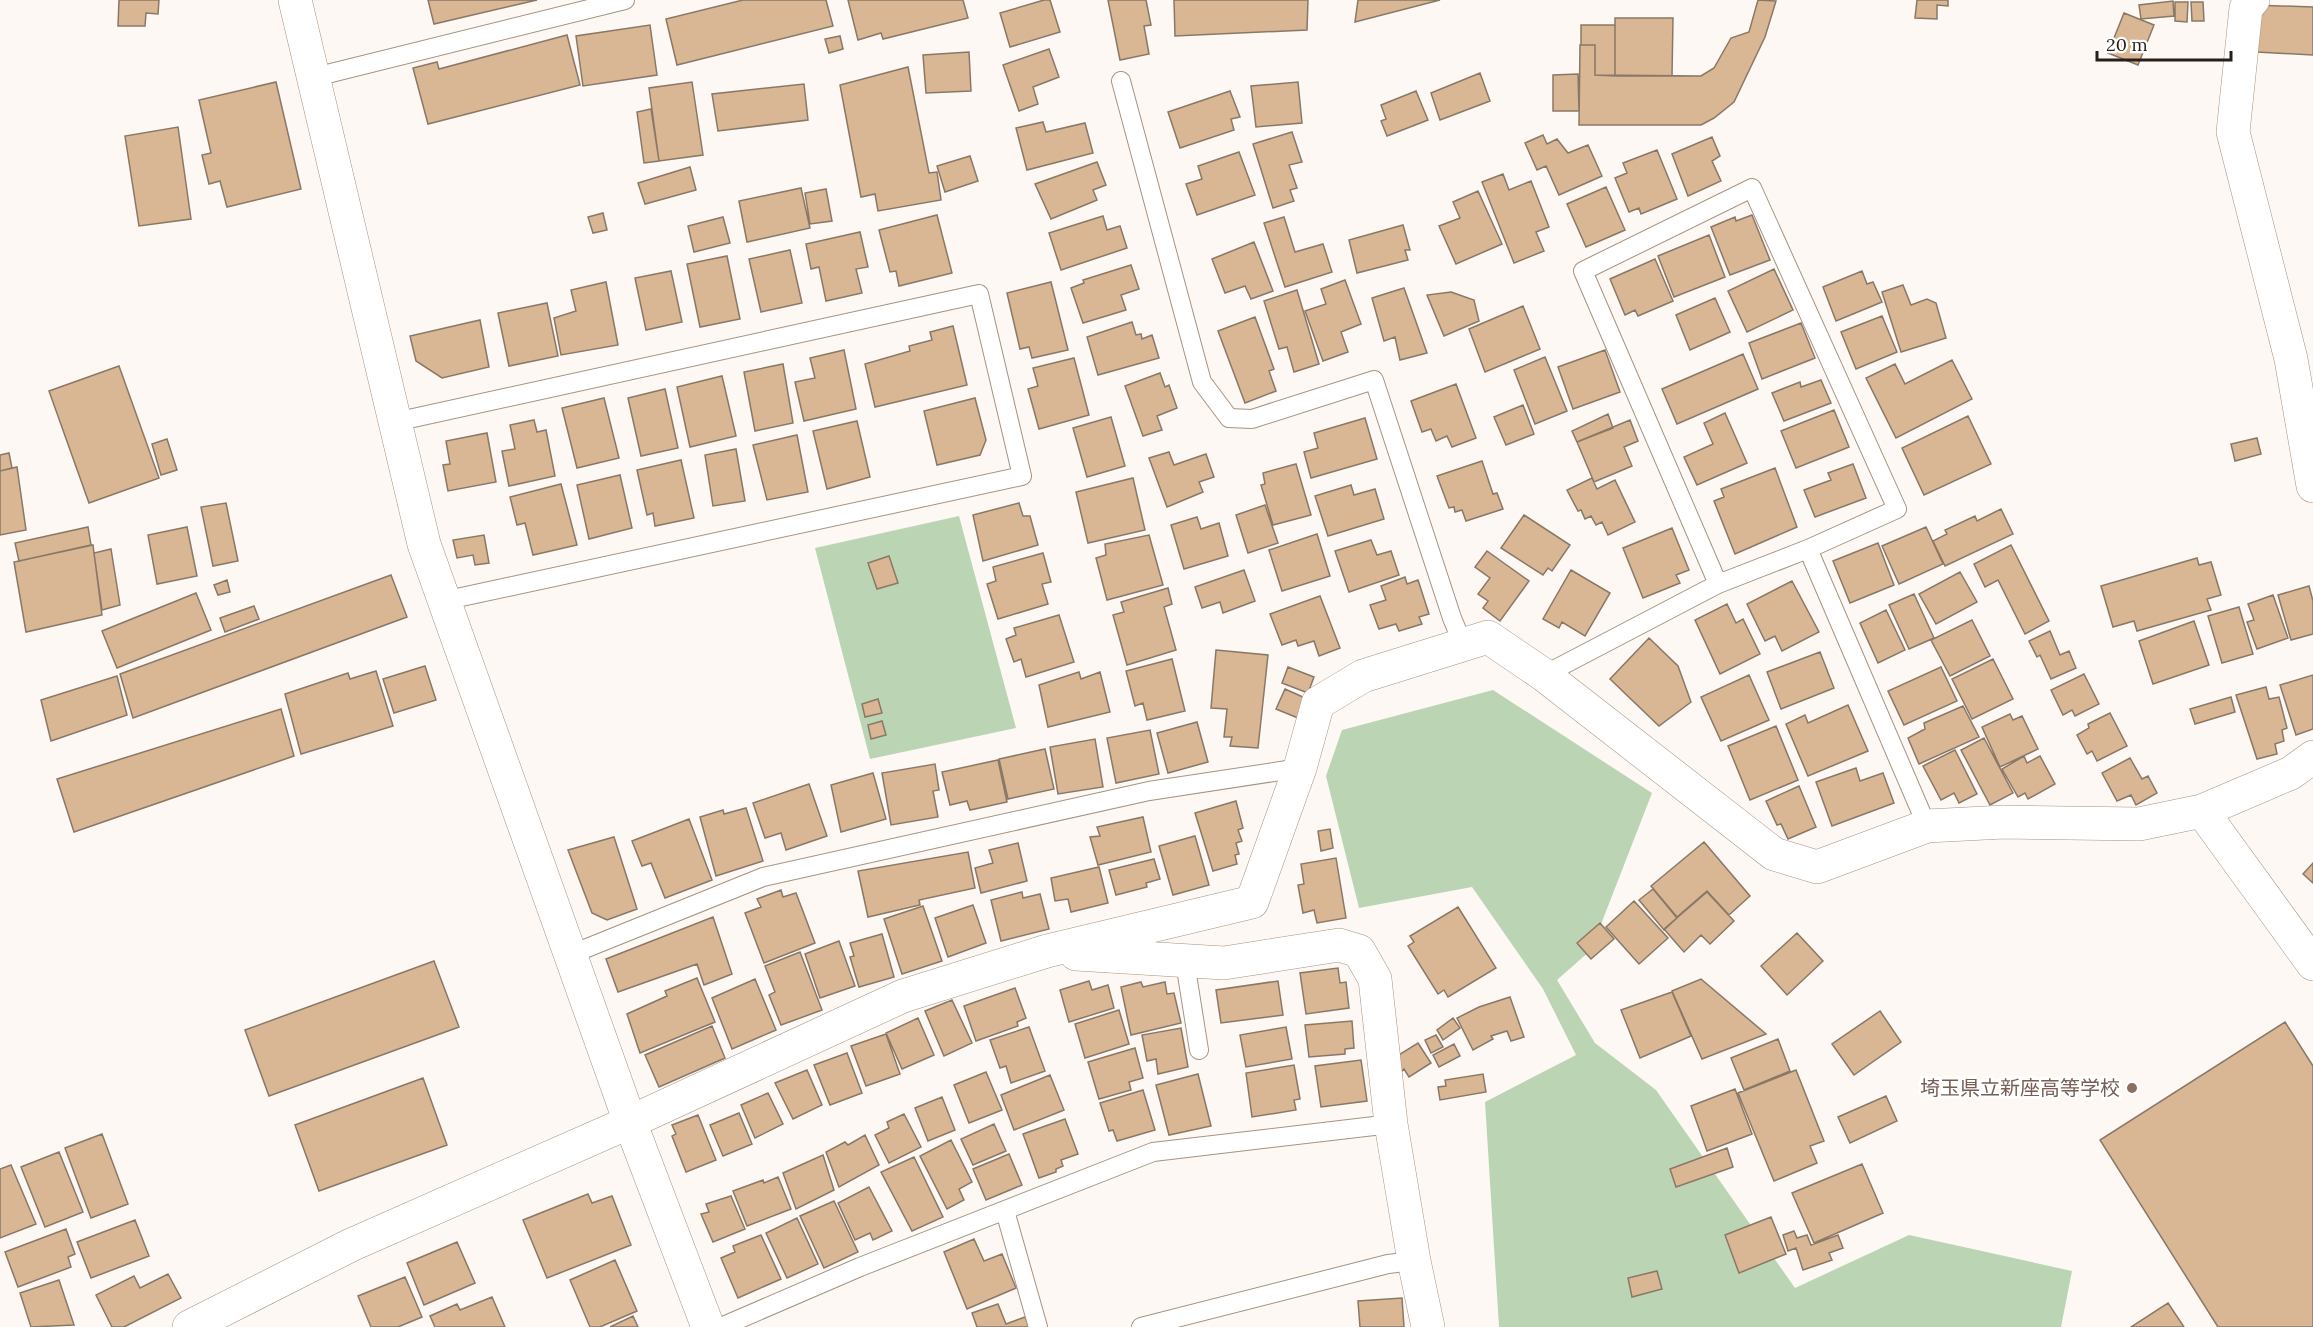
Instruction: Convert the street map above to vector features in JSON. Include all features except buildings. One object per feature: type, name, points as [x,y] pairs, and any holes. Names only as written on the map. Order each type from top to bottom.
[{"type":"street","points":[[295,0],[424,544],[630,1122],[708,1327]]},
{"type":"street","points":[[2253,0],[2246,9],[2233,132],[2291,359],[2313,486]]},
{"type":"street","points":[[189,1327],[351,1245],[630,1122],[903,996],[1047,951],[1252,902],[1300,768],[1318,703],[1363,676],[1488,637],[1544,675],[1774,854],[1817,867],[1927,826],[2004,822],[2139,824],[2202,811],[2291,773],[2313,757]]},
{"type":"street","points":[[2202,811],[2313,964]]},
{"type":"street","points":[[1047,951],[1224,963],[1339,945],[1359,951],[1375,979],[1391,1124],[1414,1261],[1428,1327]]},
{"type":"lane","points":[[315,77],[625,0]]},
{"type":"lane","points":[[1121,81],[1202,382],[1229,418],[1252,419],[1374,380],[1452,618],[1464,646]]},
{"type":"lane","points":[[1544,675],[1718,584],[1808,549],[1897,509],[1752,188],[1583,271],[1718,584]]},
{"type":"lane","points":[[395,422],[979,294],[1022,476],[443,602]]},
{"type":"lane","points":[[1808,549],[1927,826]]},
{"type":"lane","points":[[572,954],[763,877],[1149,791],[1300,768]]},
{"type":"lane","points":[[1185,962],[1199,1050]]},
{"type":"lane","points":[[721,1327],[860,1267],[1153,1152],[1391,1124]]},
{"type":"lane","points":[[1005,1211],[1038,1327]]},
{"type":"lane","points":[[1141,1327],[1388,1264],[1414,1261]]},
{"type":"green space","points":[[959,516],[1016,728],[870,759],[815,548]]},
{"type":"green space","points":[[1493,690],[1652,793],[1591,950],[1557,980],[1595,1043],[1656,1090],[1795,1288],[1909,1235],[2072,1271],[2061,1327],[1499,1327],[1485,1102],[1576,1055],[1543,989],[1472,887],[1359,908],[1326,776],[1342,730]]},
{"type":"place","name":"埼玉県立新座高等学校","points":[[2132,1088]]}]
